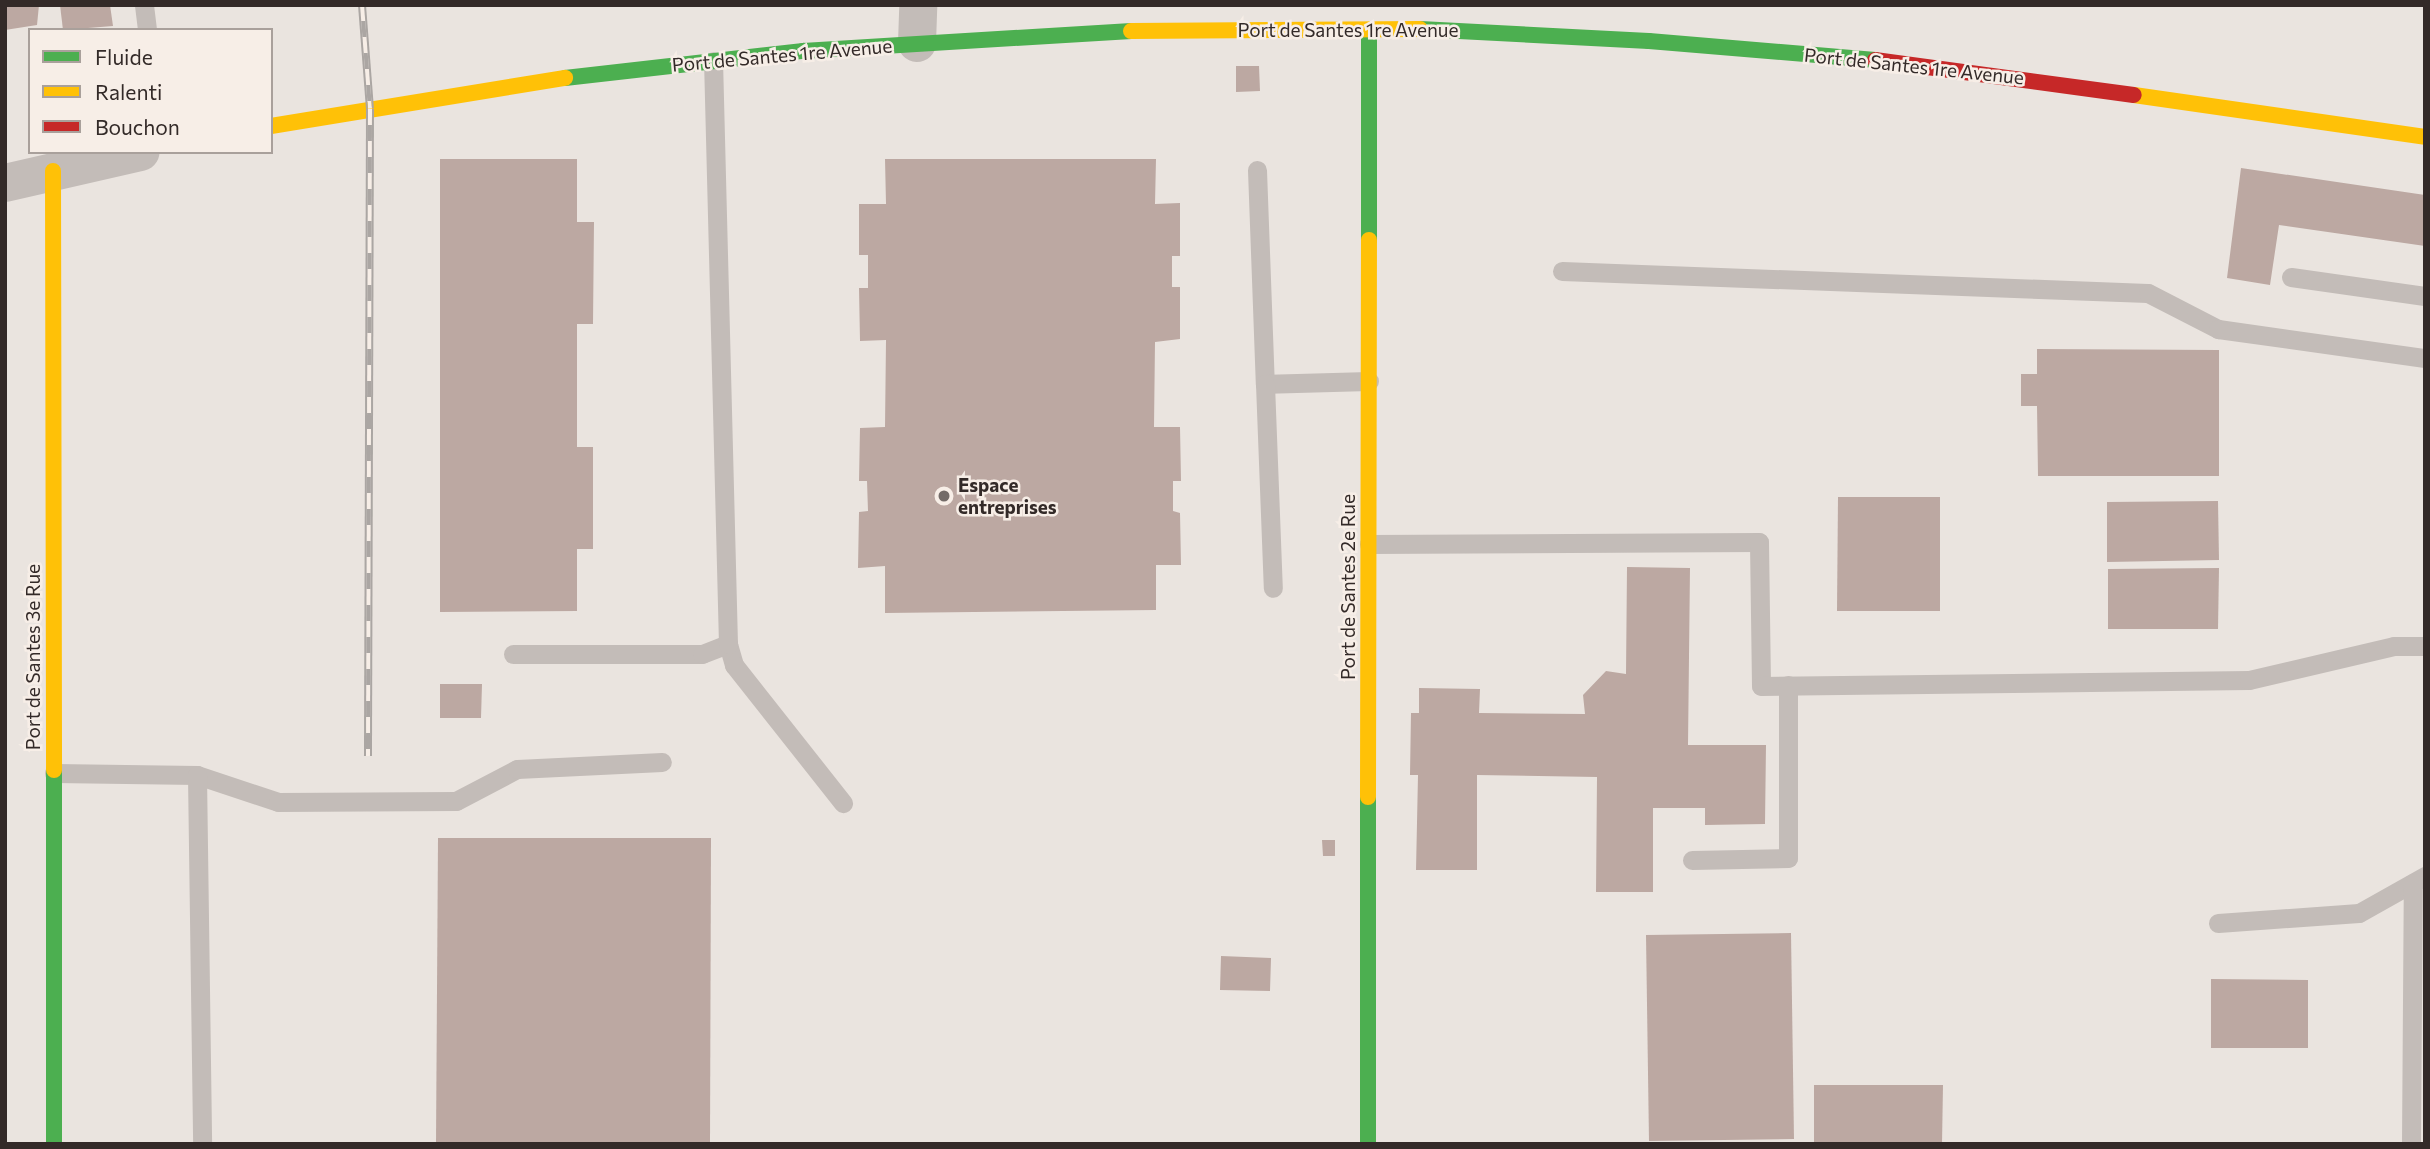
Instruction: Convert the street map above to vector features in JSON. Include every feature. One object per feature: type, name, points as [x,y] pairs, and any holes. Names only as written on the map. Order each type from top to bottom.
[{"type":"street","points":[[917,43],[918,5]]},
{"type":"street","name":"Port de Santes 1re Avenue","points":[[273,126],[493,87],[713,61],[917,43],[1129,31],[1369,30],[1612,39],[1924,64],[2425,137]]},
{"type":"street","name":"Port de Santes 2e Rue","points":[[1368,1144],[1369,30]]},
{"type":"street","points":[[5,183],[131,154]]},
{"type":"street","name":"Port de Santes 3e Rue","points":[[53,171],[54,1144]]},
{"type":"lane","points":[[144,5],[147,28]]},
{"type":"lane","points":[[713,61],[728,645],[734,665],[843,803]]},
{"type":"lane","points":[[1257,170],[1273,588]]},
{"type":"lane","points":[[1562,271],[2148,293],[2218,329],[2425,358]]},
{"type":"lane","points":[[2291,277],[2425,296]]},
{"type":"lane","points":[[1265,384],[1369,381]]},
{"type":"lane","points":[[1369,544],[1759,542],[1761,686],[2249,680],[2394,646],[2425,646]]},
{"type":"lane","points":[[513,654],[702,654],[728,645]]},
{"type":"lane","points":[[1692,860],[1788,858],[1788,685]]},
{"type":"lane","points":[[54,773],[197,775],[278,802],[456,801],[517,769],[662,762]]},
{"type":"lane","points":[[197,775],[202,1144]]},
{"type":"lane","points":[[2218,923],[2358,913],[2419,880]]},
{"type":"lane","points":[[2410,1144],[2419,880]]},
{"type":"building","points":[[5,5],[39,5],[37,25],[5,30]]},
{"type":"building","points":[[60,5],[110,5],[113,26],[63,28]]},
{"type":"building","points":[[1236,66],[1259,66],[1260,91],[1236,92]]},
{"type":"building","points":[[440,159],[577,159],[577,222],[594,222],[593,324],[577,324],[577,447],[593,447],[593,549],[577,549],[577,611],[440,612]]},
{"type":"building","points":[[885,159],[1156,159],[1155,204],[1180,203],[1180,256],[1172,256],[1172,287],[1180,287],[1180,339],[1155,342],[1154,427],[1180,427],[1181,481],[1173,481],[1173,511],[1180,513],[1181,565],[1156,565],[1156,610],[885,613],[885,566],[858,568],[859,512],[868,511],[867,481],[859,481],[860,428],[885,427],[886,340],[860,341],[859,288],[868,288],[868,255],[859,255],[859,204],[886,204]]},
{"type":"building","points":[[2241,168],[2425,195],[2425,246],[2279,225],[2270,285],[2227,278]]},
{"type":"building","points":[[2037,349],[2219,350],[2219,476],[2038,476],[2037,406],[2021,406],[2021,374],[2037,374]]},
{"type":"building","points":[[1838,497],[1940,497],[1940,611],[1837,611]]},
{"type":"building","points":[[2218,501],[2219,560],[2107,562],[2107,502]]},
{"type":"building","points":[[1627,567],[1690,568],[1688,745],[1766,745],[1765,824],[1705,825],[1705,808],[1653,808],[1653,892],[1596,892],[1597,777],[1477,775],[1477,870],[1416,870],[1418,775],[1410,775],[1411,713],[1419,713],[1419,688],[1480,689],[1479,713],[1585,714],[1583,695],[1606,671],[1626,674]]},
{"type":"building","points":[[2219,568],[2218,629],[2108,629],[2108,569]]},
{"type":"building","points":[[440,684],[482,684],[481,718],[440,718]]},
{"type":"building","points":[[438,838],[711,838],[710,1144],[436,1144]]},
{"type":"building","points":[[1322,840],[1335,840],[1335,856],[1323,856]]},
{"type":"building","points":[[1791,933],[1794,1139],[1649,1141],[1646,935]]},
{"type":"building","points":[[1221,956],[1271,958],[1270,991],[1220,990]]},
{"type":"building","points":[[2211,979],[2308,980],[2308,1048],[2211,1048]]},
{"type":"building","points":[[1814,1085],[1943,1085],[1942,1144],[1814,1144]]},
{"type":"railway","points":[[362,5],[370,109],[368,756]]},
{"type":"traffic: fast","points":[[1420,29],[1649,41],[1875,60]]},
{"type":"traffic: fast","points":[[1369,30],[1369,240]]},
{"type":"traffic: fast","points":[[565,78],[803,51],[1131,31]]},
{"type":"traffic: fast","points":[[54,770],[54,1144]]},
{"type":"traffic: fast","points":[[1368,797],[1368,1144]]},
{"type":"traffic: slow","points":[[1131,31],[1420,29]]},
{"type":"traffic: slow","points":[[273,126],[565,78]]},
{"type":"traffic: slow","points":[[2134,95],[2425,137]]},
{"type":"traffic: slow","points":[[53,171],[54,770]]},
{"type":"traffic: slow","points":[[1368,797],[1369,240]]},
{"type":"traffic: jam","points":[[1875,60],[2134,95]]},
{"type":"place","name":"Espace entreprises","points":[[944,496]]}]
